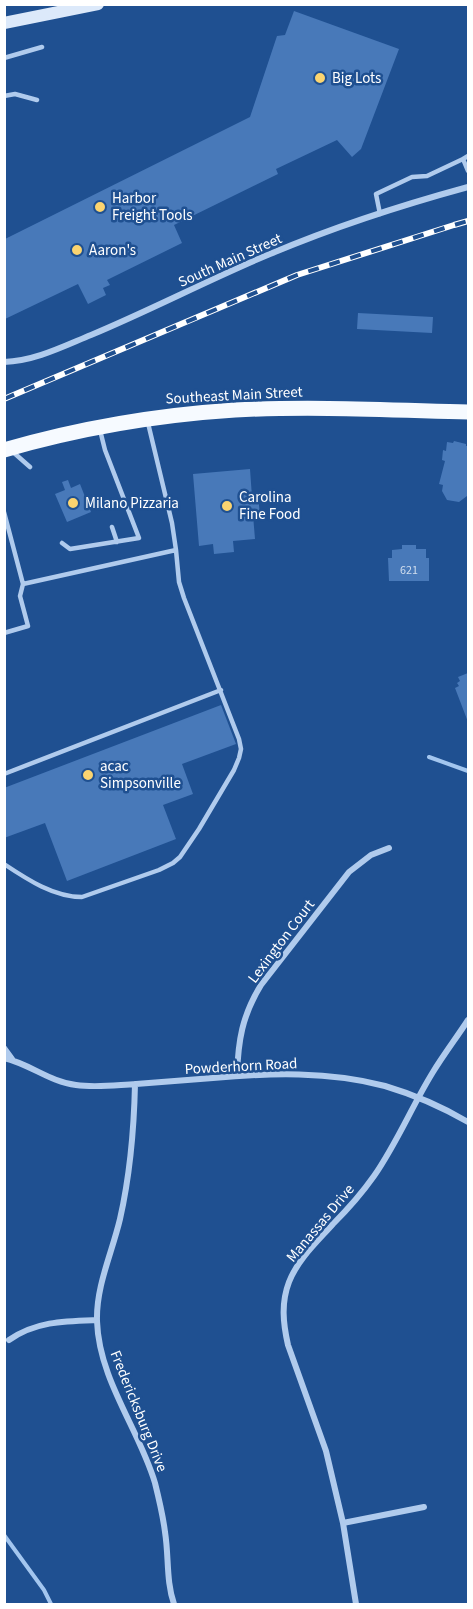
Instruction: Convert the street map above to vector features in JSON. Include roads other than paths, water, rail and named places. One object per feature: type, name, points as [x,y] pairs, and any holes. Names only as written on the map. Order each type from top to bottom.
[{"type":"main road","name":"Southeast Main Street","points":[[7,449],[49,437],[99,427],[176,415],[235,410],[468,412]]},
{"type":"street","points":[[4,23],[52,9],[96,5]]},
{"type":"street","name":"South Main Street","points":[[4,362],[45,354],[271,254],[422,199],[468,187]]},
{"type":"street","name":"Lexington Court","points":[[237,1076],[238,1051],[250,1001],[349,872],[370,855],[389,848]]},
{"type":"street","name":"Manassas Drive","points":[[356,1605],[344,1523],[326,1451],[288,1345],[284,1329],[284,1305],[289,1282],[303,1257],[351,1205],[374,1176],[433,1072],[468,1020]]},
{"type":"street","name":"Powderhorn Road","points":[[4,1048],[13,1060]]},
{"type":"street","name":"Powderhorn Road","points":[[4,1058],[66,1084],[106,1086],[265,1075],[305,1075],[343,1079],[386,1087],[447,1110],[468,1122]]},
{"type":"street","name":"Fredericksburg Drive","points":[[135,1084],[135,1107],[126,1189],[104,1273],[97,1320],[101,1354],[142,1447],[154,1482],[166,1533],[168,1586],[174,1605]]},
{"type":"street","points":[[9,1340],[29,1329],[48,1323],[97,1320]]},
{"type":"street","points":[[344,1523],[424,1507]]},
{"type":"lane","points":[[4,58],[42,47]]},
{"type":"lane","points":[[4,96],[15,94],[37,100]]},
{"type":"lane","points":[[380,214],[376,194],[412,177],[427,176],[466,158],[468,171]]},
{"type":"lane","points":[[4,864],[54,893],[71,897],[82,897],[159,870],[180,857],[199,830],[240,758],[239,739],[179,582],[172,522],[147,419]]},
{"type":"lane","points":[[62,543],[70,549],[139,538],[105,450],[99,427]]},
{"type":"lane","points":[[7,449],[30,467]]},
{"type":"lane","points":[[4,512],[23,584],[20,596],[28,626],[4,633]]},
{"type":"lane","points":[[112,527],[117,542]]},
{"type":"lane","points":[[23,584],[176,550]]},
{"type":"lane","points":[[4,774],[221,690]]},
{"type":"waterway","points":[[429,757],[468,771]]},
{"type":"waterway","points":[[4,1535],[44,1590],[51,1604]]},
{"type":"railway","points":[[4,399],[297,275],[468,221]]},
{"type":"place","name":"Big Lots","points":[[320,78]]},
{"type":"place","name":"Harbor Freight Tools","points":[[100,207]]},
{"type":"place","name":"Aaron's","points":[[77,250]]},
{"type":"place","name":"Milano Pizzaria","points":[[73,503]]},
{"type":"place","name":"Carolina Fine Food","points":[[227,506]]},
{"type":"place","name":"acac Simpsonville","points":[[88,775]]}]
